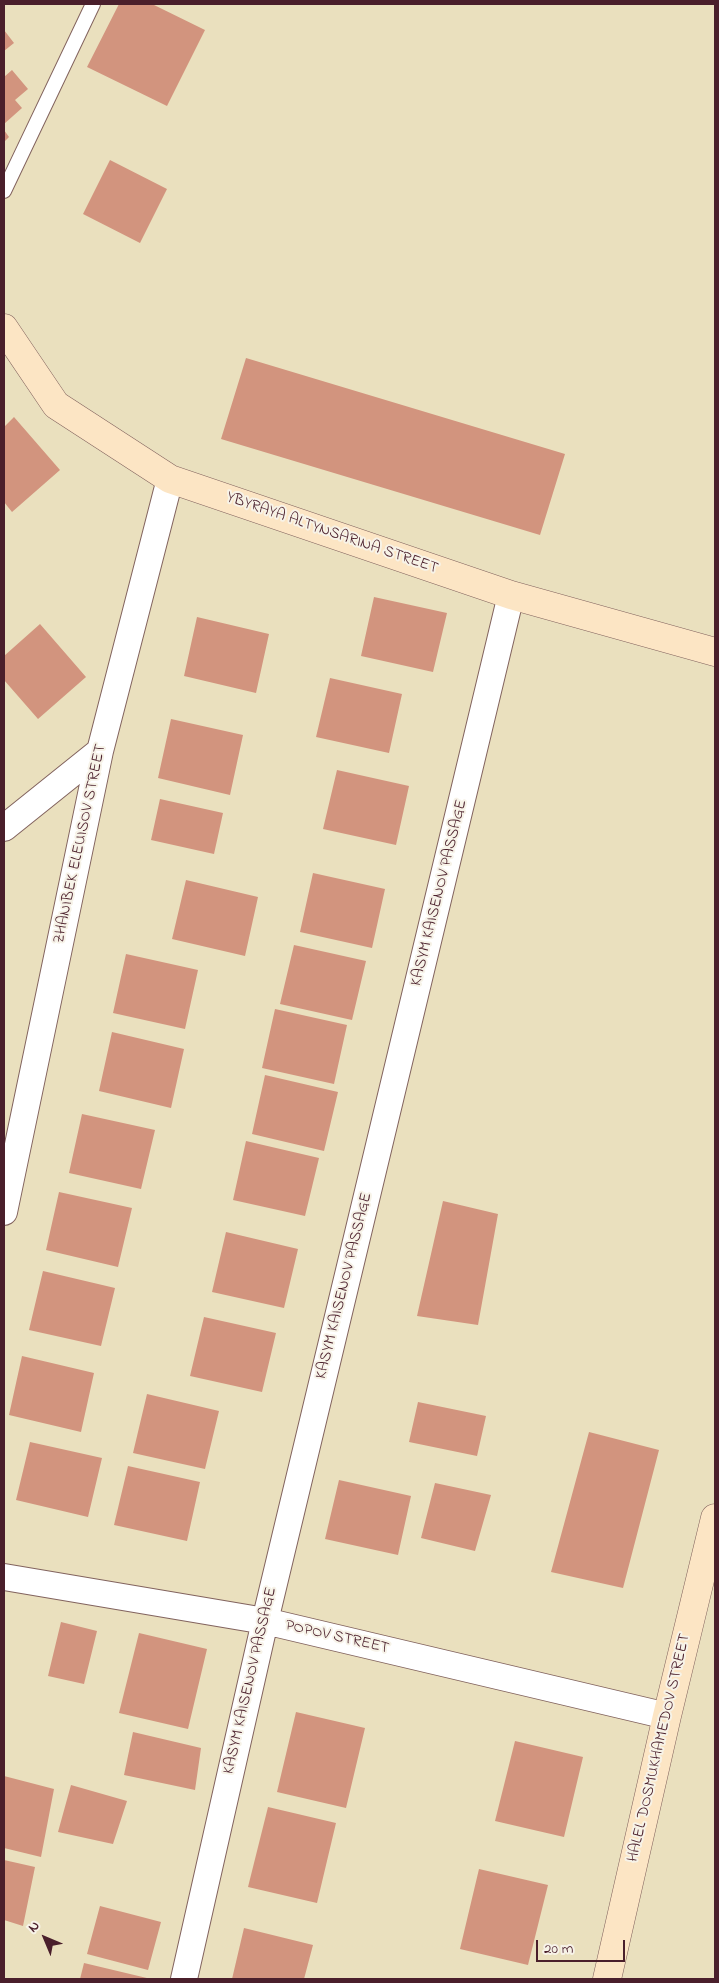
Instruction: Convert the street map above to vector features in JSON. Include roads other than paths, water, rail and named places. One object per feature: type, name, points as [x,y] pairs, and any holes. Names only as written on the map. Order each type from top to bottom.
[{"type":"street","name":"YBYRAYA ALTYNSARINA STREET","points":[[7,337],[56,405],[170,478],[511,595],[715,652]]},
{"type":"street","name":"ZHANIBEK ELEUISOV STREET","points":[[4,1212],[100,751],[170,478]]},
{"type":"street","name":"KASYM KAISENOV PASSAGE","points":[[184,1979],[264,1621],[511,595]]},
{"type":"street","points":[[4,828],[100,751]]},
{"type":"street","name":"HALEL DOSMUKHAMEDOV STREET","points":[[607,1979],[667,1716],[715,1518]]},
{"type":"street","name":"POPOV STREET","points":[[4,1577],[264,1621],[667,1716]]},
{"type":"lane","points":[[4,191],[93,4]]}]
